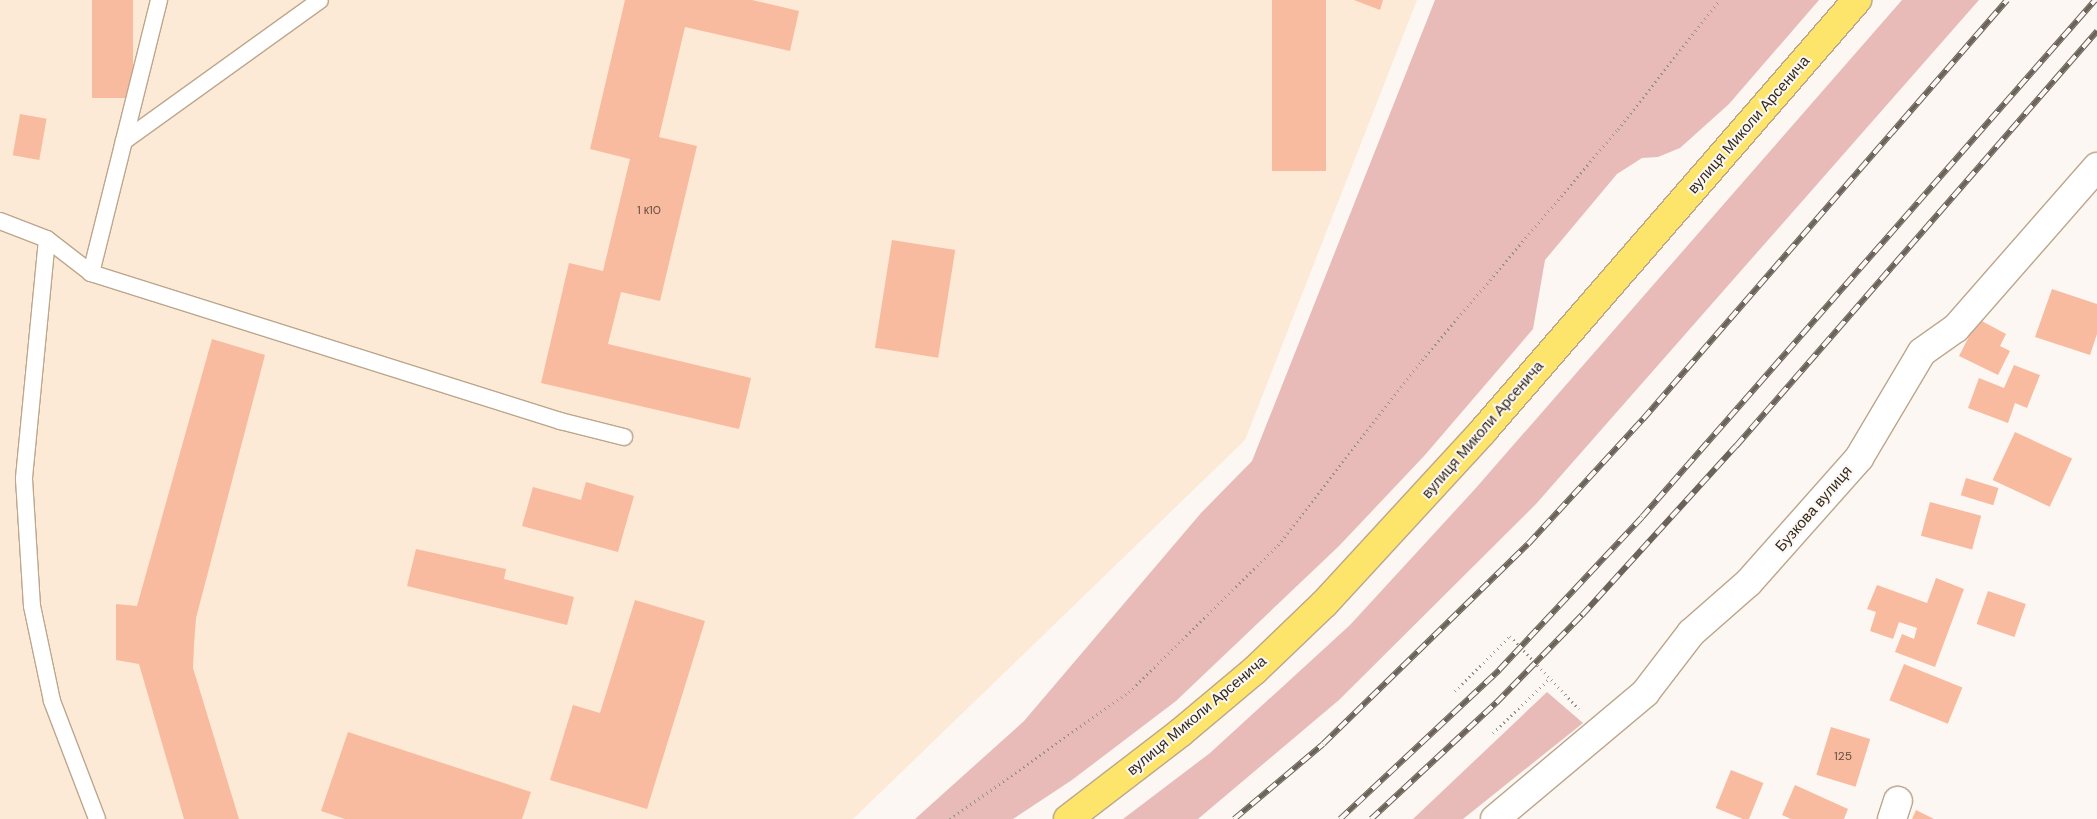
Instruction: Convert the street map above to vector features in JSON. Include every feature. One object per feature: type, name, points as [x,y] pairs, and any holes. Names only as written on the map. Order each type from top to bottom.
[{"type":"main road","name":"вулиця Миколи Арсенича","points":[[1068,819],[1247,677],[1332,596],[1470,445],[1857,0]]},
{"type":"street","name":"Бузкова вулиця","points":[[1495,819],[1645,692],[1691,633],[1749,582],[1859,458],[1922,352],[1956,328],[2097,167]]},
{"type":"lane","points":[[91,273],[159,0]]},
{"type":"lane","points":[[124,141],[320,0]]},
{"type":"lane","points":[[0,221],[48,239],[91,273],[551,418],[624,437]]},
{"type":"lane","points":[[48,239],[24,479],[32,606],[52,701],[91,817]]},
{"type":"path","points":[[950,819],[1129,692],[1278,545],[1422,360],[1618,129],[1720,0]]},
{"type":"path","points":[[1455,691],[1510,636],[1550,678],[1570,703]]},
{"type":"path","points":[[1493,733],[1550,678]]},
{"type":"shaded area","points":[[0,0],[1417,0],[1245,440],[853,819],[0,819]]},
{"type":"shaded area","points":[[1435,0],[1819,0],[1729,104],[1680,148],[1658,157],[1642,158],[1617,174],[1545,260],[1533,329],[1425,455],[1339,546],[1176,701],[1072,780],[1013,819],[915,819],[1024,721],[1201,513],[1252,461]]},
{"type":"shaded area","points":[[1902,0],[1979,0],[1536,504],[1339,700],[1198,819],[1123,819],[1210,753],[1350,625],[1475,489]]},
{"type":"shaded area","points":[[1547,692],[1583,723],[1463,819],[1413,819]]},
{"type":"building","points":[[92,0],[133,0],[133,98],[92,98]]},
{"type":"building","points":[[625,0],[752,0],[799,11],[790,51],[685,27],[659,137],[697,146],[660,301],[621,292],[608,344],[751,378],[739,429],[541,383],[569,263],[603,271],[630,159],[590,149]]},
{"type":"building","points":[[1272,0],[1326,0],[1326,171],[1272,171]]},
{"type":"building","points":[[1354,0],[1383,0],[1380,10]]},
{"type":"building","points":[[20,114],[47,119],[39,160],[13,155]]},
{"type":"building","points":[[892,240],[955,250],[938,358],[875,348]]},
{"type":"building","points":[[2052,289],[2097,304],[2097,334],[2090,355],[2035,337]]},
{"type":"building","points":[[1978,319],[2006,334],[2000,346],[2010,351],[1998,375],[1959,356]]},
{"type":"building","points":[[212,339],[265,355],[196,618],[194,645],[193,668],[239,819],[184,819],[139,664],[116,660],[116,604],[137,606]]},
{"type":"building","points":[[2014,365],[2040,375],[2027,408],[2015,403],[2008,423],[1968,408],[1979,378],[2004,388]]},
{"type":"building","points":[[2015,432],[2072,459],[2050,507],[1993,480]]},
{"type":"building","points":[[1966,478],[1999,488],[1993,505],[1961,495]]},
{"type":"building","points":[[586,482],[634,496],[618,552],[522,526],[533,487],[581,500]]},
{"type":"building","points":[[1930,502],[1981,516],[1972,550],[1921,536]]},
{"type":"building","points":[[416,549],[506,569],[504,579],[574,597],[567,625],[407,586]]},
{"type":"building","points":[[1936,578],[1964,589],[1935,667],[1895,652],[1902,634],[1914,639],[1917,628],[1899,622],[1893,639],[1870,631],[1876,612],[1867,609],[1877,585],[1927,603]]},
{"type":"building","points":[[1988,591],[2026,604],[2014,637],[1977,624]]},
{"type":"building","points":[[635,600],[705,621],[647,809],[550,780],[573,705],[600,713]]},
{"type":"building","points":[[1904,664],[1962,688],[1948,724],[1889,700]]},
{"type":"building","points":[[1831,727],[1870,739],[1856,787],[1816,775]]},
{"type":"building","points":[[348,732],[531,792],[522,819],[345,819],[321,811]]},
{"type":"building","points":[[1731,770],[1763,783],[1749,819],[1743,819],[1716,808]]},
{"type":"building","points":[[1795,785],[1848,809],[1844,819],[1791,819],[1782,815]]},
{"type":"building","points":[[1916,810],[1934,819],[1912,819]]},
{"type":"railway","points":[[1234,819],[1323,744],[1528,544],[1643,419],[2007,0]]},
{"type":"railway","points":[[1340,819],[1499,670],[1642,517],[2095,0]]},
{"type":"railway","points":[[1371,819],[1496,703],[1582,615],[1736,446],[2097,31]]}]
